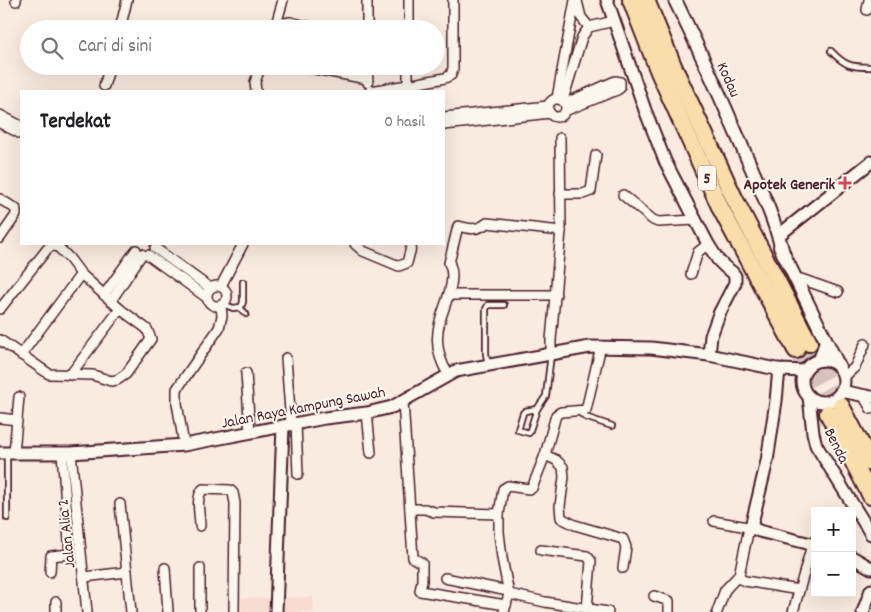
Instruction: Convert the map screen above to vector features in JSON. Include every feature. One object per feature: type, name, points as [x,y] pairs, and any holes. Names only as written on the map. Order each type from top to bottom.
[{"type":"highway","name":"5","points":[[631,0],[659,72],[721,209],[802,346],[674,68],[646,0]]},
{"type":"highway","points":[[833,403],[871,463]]},
{"type":"highway","points":[[833,403],[871,496]]},
{"type":"main road","name":"Kodau","points":[[675,0],[712,76],[779,235],[784,253]]},
{"type":"main road","name":"Kodau","points":[[753,172],[754,188],[774,238],[784,253],[842,374]]},
{"type":"main road","points":[[820,360],[826,342]]},
{"type":"street","points":[[122,20],[127,0]]},
{"type":"street","points":[[278,20],[284,0]]},
{"type":"street","points":[[367,0],[367,20]]},
{"type":"street","points":[[409,0],[409,20]]},
{"type":"street","points":[[376,90],[445,78],[451,75],[453,0]]},
{"type":"street","points":[[576,0],[581,17],[589,27]]},
{"type":"street","points":[[563,103],[615,81],[620,82],[620,88],[563,103],[551,100],[549,109],[554,116],[559,117],[564,114],[563,103],[567,42],[576,0]]},
{"type":"street","points":[[607,0],[645,110],[665,161],[708,244],[718,260],[735,276],[734,283],[719,314],[708,355]]},
{"type":"street","points":[[867,10],[869,0]]},
{"type":"street","points":[[563,103],[582,37],[589,27],[614,21]]},
{"type":"street","points":[[567,42],[579,45]]},
{"type":"street","points":[[104,86],[107,75]]},
{"type":"street","points":[[256,90],[255,82],[258,75]]},
{"type":"street","points":[[343,75],[367,80]]},
{"type":"street","points":[[367,75],[370,90]]},
{"type":"street","points":[[408,75],[408,85]]},
{"type":"street","points":[[445,125],[549,109]]},
{"type":"street","points":[[445,117],[520,113]]},
{"type":"street","points":[[0,115],[20,125]]},
{"type":"street","points":[[0,123],[20,133]]},
{"type":"street","points":[[551,356],[561,231],[560,138]]},
{"type":"street","points":[[560,194],[583,194],[591,191],[596,155]]},
{"type":"street","points":[[779,235],[871,162]]},
{"type":"street","points":[[624,196],[658,222],[696,220]]},
{"type":"street","points":[[0,199],[16,209],[16,214],[0,238]]},
{"type":"street","points":[[448,374],[442,364],[438,346],[439,324],[449,295],[452,268],[449,263],[458,226],[475,229],[481,228],[487,223],[561,231]]},
{"type":"street","points":[[691,274],[698,252],[708,244]]},
{"type":"street","points":[[0,310],[48,248],[56,245],[81,274],[147,330],[151,339],[126,374],[117,380],[106,380],[93,376],[53,375],[44,372],[0,340]]},
{"type":"street","points":[[215,286],[236,245]]},
{"type":"street","points":[[206,297],[207,292],[215,286],[242,245]]},
{"type":"street","points":[[356,245],[363,251],[399,266],[404,266],[407,263],[412,245]]},
{"type":"street","points":[[140,251],[152,252],[155,246],[215,286],[224,288],[227,294],[222,304],[219,328],[177,388],[177,403],[184,445]]},
{"type":"street","points":[[140,251],[206,297],[211,305],[222,304]]},
{"type":"street","points":[[108,298],[140,251]]},
{"type":"street","points":[[21,355],[81,274]]},
{"type":"street","points":[[796,279],[800,278],[838,292]]},
{"type":"street","points":[[449,295],[556,295]]},
{"type":"street","points":[[70,376],[120,309]]},
{"type":"street","points":[[833,403],[842,374],[854,367],[865,344]]},
{"type":"street","points":[[403,401],[413,558],[422,563],[420,591],[505,608],[508,593],[502,558],[500,514],[504,488],[508,486],[531,488],[545,455],[556,415],[560,412],[584,411],[588,408],[595,347]]},
{"type":"street","name":"Jalan Raya Kampung Sawah","points":[[7,453],[67,453],[184,445],[325,418],[367,413],[386,409],[403,401],[456,371],[595,347],[651,348],[708,355],[780,369],[803,377]]},
{"type":"street","points":[[286,358],[290,425],[298,474]]},
{"type":"street","points":[[865,395],[833,403],[809,397],[804,390],[803,377],[811,363],[820,360],[834,362],[842,374],[865,395],[871,409]]},
{"type":"street","points":[[717,612],[725,590],[739,575],[767,460],[780,369]]},
{"type":"street","points":[[246,373],[250,432]]},
{"type":"street","points":[[7,453],[17,420],[19,397]]},
{"type":"street","name":"Benda","points":[[809,397],[816,445],[871,534]]},
{"type":"street","name":"Benda","points":[[811,419],[814,408],[833,403]]},
{"type":"street","points":[[367,413],[371,453]]},
{"type":"street","points":[[0,418],[17,420]]},
{"type":"street","points":[[276,612],[290,425]]},
{"type":"street","points":[[50,572],[51,556],[70,554],[67,453]]},
{"type":"street","name":"Jalan Alia 2","points":[[67,453],[87,612]]},
{"type":"street","points":[[545,455],[556,460],[563,467],[561,518],[576,525],[623,539],[626,547],[623,568]]},
{"type":"street","points":[[200,526],[199,498],[201,491],[203,489],[230,490],[233,493],[234,503],[234,612]]},
{"type":"street","points":[[120,504],[131,612]]},
{"type":"street","points":[[410,509],[424,509],[434,512],[500,514]]},
{"type":"street","points":[[714,520],[811,544]]},
{"type":"street","points":[[542,550],[589,557],[591,561],[587,609]]},
{"type":"street","points":[[793,612],[811,551]]},
{"type":"street","points":[[856,559],[871,568]]},
{"type":"street","points":[[165,568],[168,612]]},
{"type":"street","points":[[200,568],[200,612]]},
{"type":"street","points":[[84,577],[128,572]]},
{"type":"street","points":[[739,575],[745,581],[798,590]]},
{"type":"street","points":[[445,578],[545,602],[608,612]]},
{"type":"street","points":[[865,612],[871,590]]},
{"type":"street","points":[[654,596],[669,601],[668,612]]},
{"type":"street","points":[[56,602],[56,612]]},
{"type":"lane","points":[[831,51],[845,64],[853,67],[871,67]]},
{"type":"lane","points":[[240,308],[242,305],[243,282]]},
{"type":"lane","points":[[243,295],[251,295]]},
{"type":"lane","points":[[222,304],[233,308],[240,308],[246,314]]},
{"type":"lane","points":[[488,365],[486,354],[486,309],[488,305],[504,305]]},
{"type":"lane","points":[[537,409],[523,413],[518,430],[529,433],[537,409],[546,396],[551,356]]},
{"type":"lane","points":[[578,412],[585,417],[612,426]]},
{"type":"lane","points":[[7,453],[7,518]]},
{"type":"shaded area","points":[[313,597],[314,612],[241,612],[241,598]]},
{"type":"tunnel","points":[[809,343],[841,406]]},
{"type":"tunnel","points":[[796,350],[828,413]]},
{"type":"place","name":"Apotek Generik","points":[[845,183]]}]
